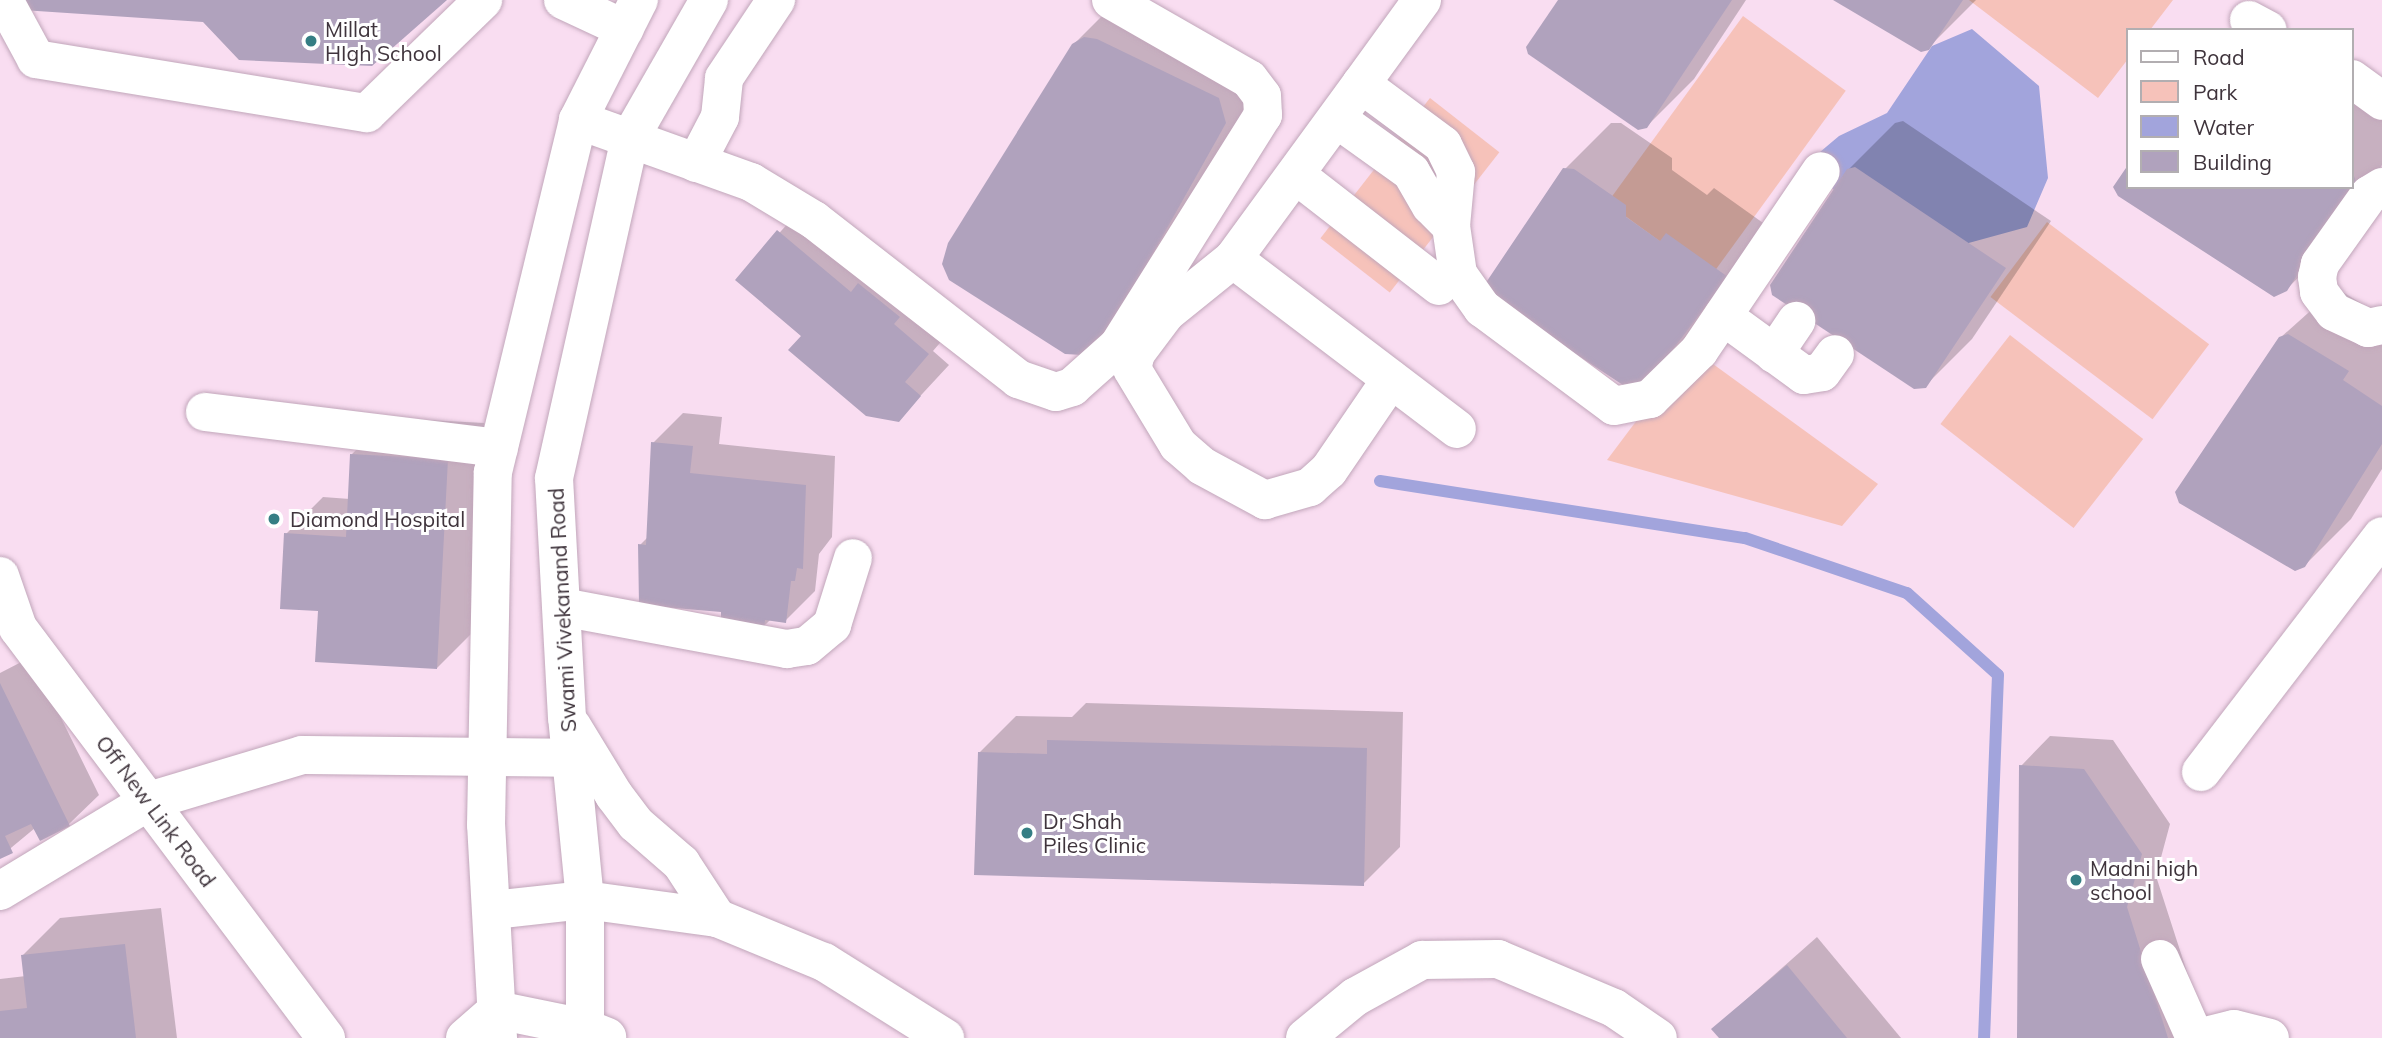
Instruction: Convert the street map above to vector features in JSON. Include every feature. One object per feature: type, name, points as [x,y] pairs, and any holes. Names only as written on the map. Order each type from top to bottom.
[{"type":"street","points":[[4,0],[36,59],[368,113],[483,0]]},
{"type":"street","points":[[497,1024],[494,911],[486,825],[493,472],[578,120],[632,14],[563,0]]},
{"type":"street","name":"Swami Vivekanand Road","points":[[593,1035],[585,900],[567,718],[554,478],[630,138],[709,0]]},
{"type":"street","points":[[696,163],[720,117],[724,78],[776,0]]},
{"type":"street","points":[[578,120],[751,183],[814,220],[1018,379],[1056,392],[1072,387],[1118,346],[1263,116],[1262,96],[1250,79],[1111,0]]},
{"type":"street","points":[[1391,379],[1329,470],[1310,487],[1265,500],[1202,466],[1178,445],[1132,369],[1136,353],[1166,313],[1233,258],[1422,0]]},
{"type":"street","points":[[2354,80],[2382,101]]},
{"type":"street","points":[[1362,84],[1443,145],[1455,172],[1451,226],[1458,274],[1482,308],[1614,405],[1650,399],[1699,351],[1821,171]]},
{"type":"street","points":[[1337,119],[1411,172],[1431,206],[1451,226]]},
{"type":"street","points":[[1296,175],[1439,286]]},
{"type":"street","points":[[2382,187],[2369,195],[2320,264],[2317,277],[2319,292],[2334,312],[2368,328],[2382,325]]},
{"type":"street","points":[[1233,258],[1457,429]]},
{"type":"street","points":[[1723,316],[1774,354],[1814,377],[1822,372],[1835,354]]},
{"type":"street","points":[[1774,354],[1796,321]]},
{"type":"street","points":[[205,412],[499,448]]},
{"type":"street","points":[[2201,772],[2382,536]]},
{"type":"street","points":[[562,607],[787,649],[807,646],[822,638],[832,625],[853,558]]},
{"type":"street","name":"Off New Link Road","points":[[0,576],[9,632],[149,801],[326,1038]]},
{"type":"street","points":[[567,718],[614,796],[636,824],[681,863],[717,918]]},
{"type":"street","points":[[0,891],[149,801],[302,755],[571,758]]},
{"type":"street","points":[[494,911],[585,900],[717,918],[824,962],[945,1038]]},
{"type":"street","points":[[1305,1038],[1355,997],[1422,960],[1498,960],[1614,1008],[1658,1038]]},
{"type":"street","points":[[2160,960],[2196,1038],[2234,1029],[2270,1038]]},
{"type":"street","points":[[466,1038],[497,1024],[593,1035]]},
{"type":"green space","points":[[1969,0],[2173,0],[2152,28],[2126,28],[2126,62],[2098,98]]},
{"type":"green space","points":[[1743,16],[1846,91],[1710,278],[1607,203]]},
{"type":"green space","points":[[1430,98],[1499,152],[1390,292],[1320,238]]},
{"type":"green space","points":[[2047,222],[2209,344],[2153,419],[1990,297]]},
{"type":"green space","points":[[2010,335],[2143,439],[2074,528],[1940,424]]},
{"type":"green space","points":[[1691,348],[1878,484],[1842,526],[1607,460]]},
{"type":"water","points":[[1972,29],[2039,86],[2048,178],[2027,227],[1943,250],[1843,199],[1807,163],[1839,136],[1887,113],[1932,46]]},
{"type":"building","name":"Millat HIgh School","points":[[18,0],[447,0],[372,66],[239,60],[203,22],[22,10]]},
{"type":"building","points":[[1558,0],[1732,0],[1647,128],[1638,130],[1528,54],[1526,47]]},
{"type":"building","points":[[1833,0],[1963,0],[1929,50],[1921,52]]},
{"type":"building","points":[[1084,37],[1097,39],[1219,98],[1226,123],[1100,348],[1082,355],[1065,354],[949,280],[942,264],[948,243],[1072,44]]},
{"type":"building","points":[[1855,167],[2006,268],[1926,388],[1914,389],[1772,295],[1770,285],[1847,169]]},
{"type":"building","points":[[1563,168],[1574,169],[1626,205],[1626,217],[1660,241],[1666,233],[1728,277],[1642,390],[1632,391],[1489,297],[1485,284]]},
{"type":"building","points":[[2126,168],[2126,189],[2352,189],[2287,291],[2274,297],[2118,196],[2113,187]]},
{"type":"building","points":[[777,230],[851,292],[858,283],[900,317],[894,324],[929,354],[905,382],[921,396],[899,422],[866,416],[788,350],[801,336],[735,280]]},
{"type":"building","points":[[2288,334],[2349,371],[2343,380],[2382,406],[2382,444],[2305,567],[2295,571],[2179,503],[2175,492],[2279,337]]},
{"type":"building","points":[[651,442],[693,446],[690,473],[806,485],[803,569],[797,568],[795,581],[791,581],[786,623],[765,620],[764,628],[721,623],[721,612],[639,605],[638,544],[646,545]]},
{"type":"building","points":[[350,454],[448,459],[437,669],[315,662],[318,611],[280,609],[284,533],[346,537]]},
{"type":"building","points":[[0,683],[70,826],[40,841],[31,824],[5,836],[13,853],[0,859]]},
{"type":"building","points":[[1047,740],[1367,748],[1364,886],[974,875],[978,752],[1047,754]]},
{"type":"building","name":"Madni high school","points":[[2019,765],[2084,769],[2142,854],[2127,907],[2168,1038],[2017,1038]]},
{"type":"building","points":[[125,944],[136,1038],[0,1038],[0,1011],[27,1008],[21,955]]},
{"type":"building","points":[[1787,965],[1847,1038],[1719,1038],[1711,1029]]},
{"type":"waterway","points":[[1380,481],[1745,538],[1907,593],[1998,675],[1984,1038]]},
{"type":"place","name":"Millat HIgh School","points":[[311,41]]},
{"type":"place","name":"Diamond Hospital","points":[[274,519]]},
{"type":"place","name":"Dr Shah Piles Clinic","points":[[1027,833]]},
{"type":"place","name":"Madni high school","points":[[2076,880]]}]
